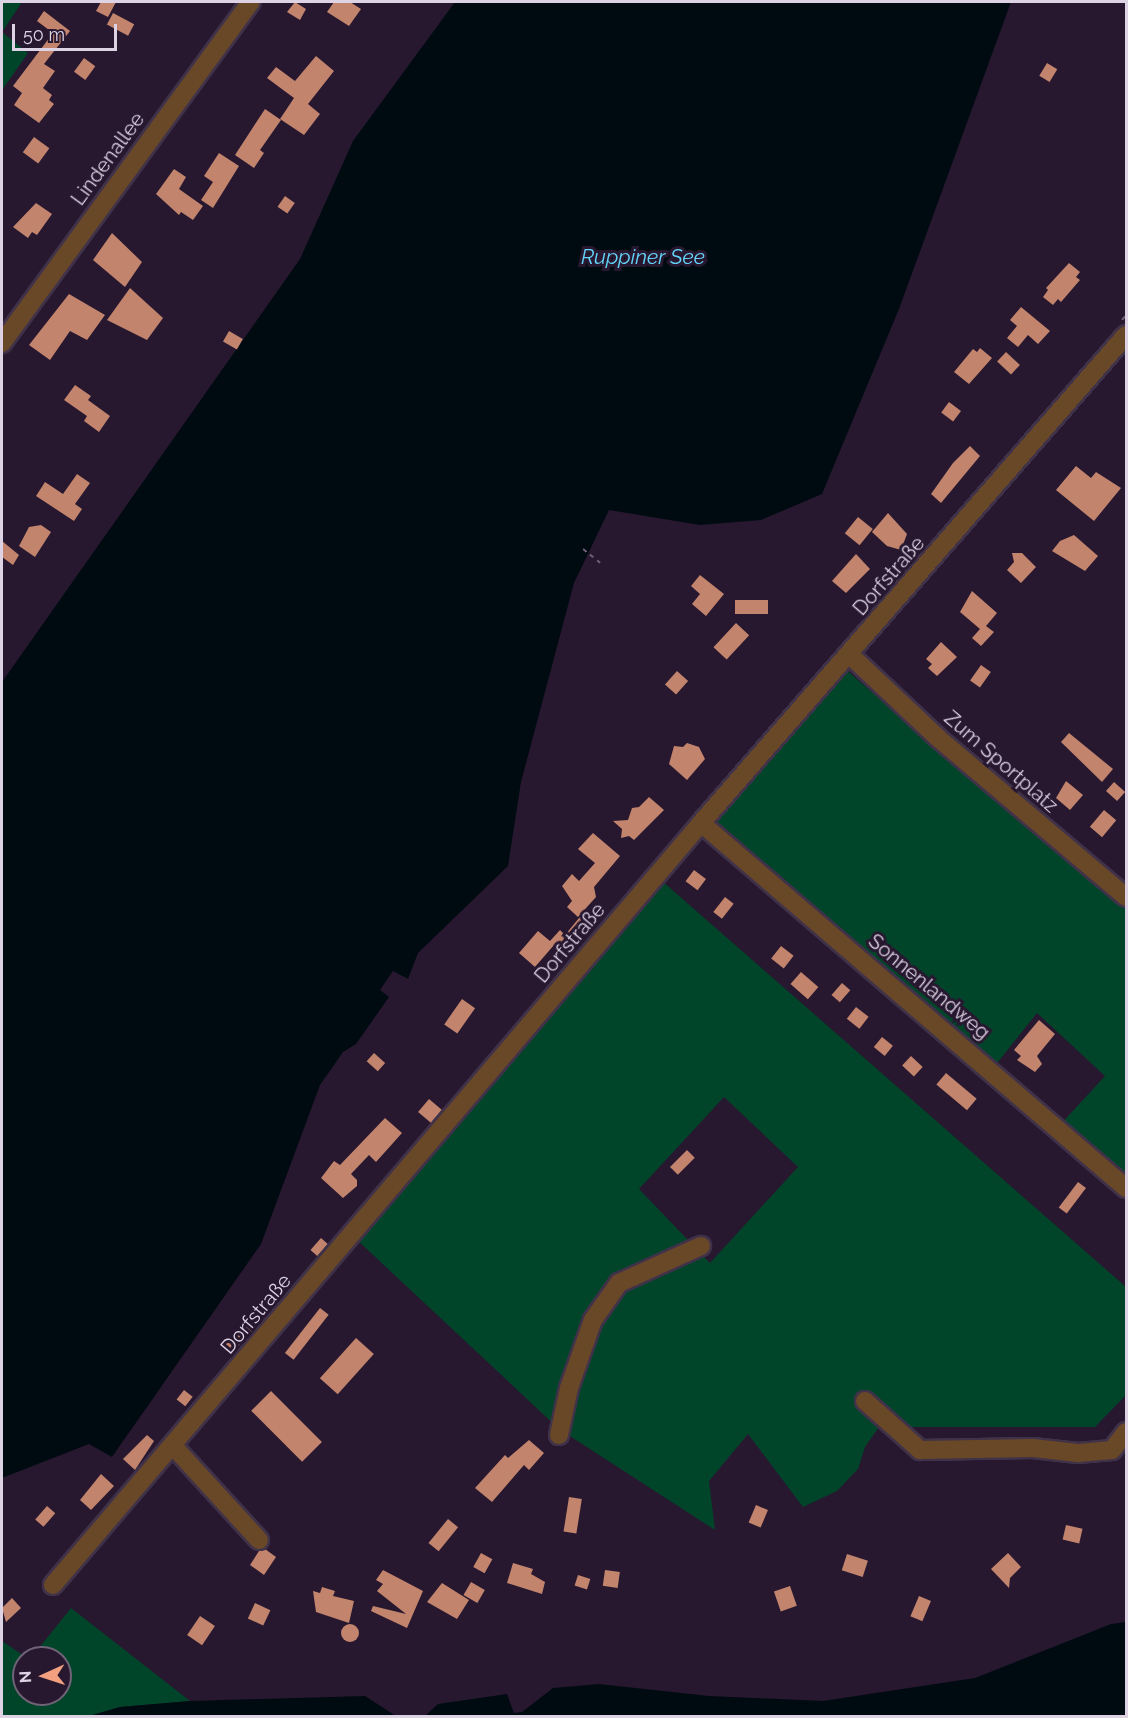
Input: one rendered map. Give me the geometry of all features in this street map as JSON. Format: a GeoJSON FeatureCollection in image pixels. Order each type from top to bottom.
{"type":"FeatureCollection","features":[{"type":"Feature","properties":{"kind":"street","name":"Lindenallee"},"geometry":{"type":"LineString","coordinates":[[2,343],[251,2]]}},
{"type":"Feature","properties":{"kind":"street","name":"Dorfstraße"},"geometry":{"type":"LineString","coordinates":[[53,1585],[174,1447],[701,823],[850,655],[1126,334]]}},
{"type":"Feature","properties":{"kind":"street","name":"Zum Sportplatz"},"geometry":{"type":"LineString","coordinates":[[850,655],[938,738],[1126,897]]}},
{"type":"Feature","properties":{"kind":"street","name":"Sonnenlandweg"},"geometry":{"type":"LineString","coordinates":[[701,823],[1126,1188]]}},
{"type":"Feature","properties":{"kind":"street"},"geometry":{"type":"LineString","coordinates":[[559,1435],[569,1388],[593,1320],[619,1283],[701,1246]]}},
{"type":"Feature","properties":{"kind":"street"},"geometry":{"type":"LineString","coordinates":[[865,1401],[920,1450],[1033,1448],[1078,1453],[1112,1450],[1126,1432]]}},
{"type":"Feature","properties":{"kind":"street"},"geometry":{"type":"LineString","coordinates":[[174,1447],[259,1540]]}},
{"type":"Feature","properties":{"kind":"path"},"geometry":{"type":"LineString","coordinates":[[583,549],[600,563]]}},
{"type":"Feature","properties":{"kind":"green space"},"geometry":{"type":"Polygon","coordinates":[[[2,2],[22,2],[2,32],[2,2]]]}},
{"type":"Feature","properties":{"kind":"green space"},"geometry":{"type":"Polygon","coordinates":[[[2,32],[28,53],[2,90],[2,32]]]}},
{"type":"Feature","properties":{"kind":"green space"},"geometry":{"type":"Polygon","coordinates":[[[843,667],[1043,841],[1126,905],[1126,1183],[1060,1125],[1105,1076],[1037,1013],[994,1067],[703,822],[843,667]]]}},
{"type":"Feature","properties":{"kind":"green space"},"geometry":{"type":"Polygon","coordinates":[[[662,881],[1126,1287],[1126,1395],[1095,1427],[879,1427],[865,1447],[858,1469],[837,1491],[803,1507],[748,1434],[709,1481],[715,1530],[559,1429],[355,1238],[662,881]],[[724,1097],[639,1189],[710,1263],[798,1167],[724,1097]]]}},
{"type":"Feature","properties":{"kind":"green space"},"geometry":{"type":"Polygon","coordinates":[[[71,1608],[190,1701],[120,1707],[89,1716],[2,1716],[2,1641],[12,1648],[12,1706],[72,1706],[72,1646],[41,1646],[71,1608]]]}},
{"type":"Feature","properties":{"kind":"water","name":"Ruppiner See"},"geometry":{"type":"Polygon","coordinates":[[[455,2],[1011,2],[899,309],[822,494],[761,520],[700,525],[609,510],[574,583],[521,782],[508,866],[418,953],[408,979],[393,971],[380,990],[389,997],[356,1044],[343,1052],[320,1085],[261,1244],[112,1457],[89,1444],[2,1478],[2,682],[300,259],[353,141],[455,2]]]}},
{"type":"Feature","properties":{"kind":"water"},"geometry":{"type":"Polygon","coordinates":[[[1126,1622],[1126,1716],[425,1716],[438,1704],[507,1694],[514,1713],[522,1712],[553,1688],[599,1684],[709,1696],[823,1701],[975,1678],[1111,1624],[1126,1622]]]}},
{"type":"Feature","properties":{"kind":"water"},"geometry":{"type":"Polygon","coordinates":[[[365,1696],[396,1716],[89,1716],[120,1707],[190,1701],[365,1696]]]}},
{"type":"Feature","properties":{"kind":"building"},"geometry":{"type":"Polygon","coordinates":[[[101,2],[116,2],[108,17],[96,11],[101,2]]]}},
{"type":"Feature","properties":{"kind":"building"},"geometry":{"type":"Polygon","coordinates":[[[295,2],[306,9],[300,20],[287,12],[295,2]]]}},
{"type":"Feature","properties":{"kind":"building"},"geometry":{"type":"Polygon","coordinates":[[[334,2],[350,2],[361,9],[349,26],[327,12],[334,2]]]}},
{"type":"Feature","properties":{"kind":"building"},"geometry":{"type":"Polygon","coordinates":[[[44,11],[70,31],[44,64],[55,71],[43,88],[52,95],[49,100],[54,104],[39,123],[14,105],[22,93],[13,86],[53,33],[37,21],[44,11]]]}},
{"type":"Feature","properties":{"kind":"building"},"geometry":{"type":"Polygon","coordinates":[[[113,13],[134,24],[128,36],[107,24],[113,13]]]}},
{"type":"Feature","properties":{"kind":"building"},"geometry":{"type":"Polygon","coordinates":[[[316,56],[334,71],[308,104],[320,114],[304,135],[280,119],[294,98],[267,78],[276,67],[295,81],[316,56]]]}},
{"type":"Feature","properties":{"kind":"building"},"geometry":{"type":"Polygon","coordinates":[[[84,58],[95,66],[85,80],[74,72],[84,58]]]}},
{"type":"Feature","properties":{"kind":"building"},"geometry":{"type":"Polygon","coordinates":[[[1047,63],[1057,69],[1050,82],[1039,76],[1047,63]]]}},
{"type":"Feature","properties":{"kind":"building"},"geometry":{"type":"Polygon","coordinates":[[[265,109],[281,120],[260,150],[264,153],[254,168],[235,155],[265,109]]]}},
{"type":"Feature","properties":{"kind":"building"},"geometry":{"type":"Polygon","coordinates":[[[34,137],[49,148],[38,164],[23,152],[34,137]]]}},
{"type":"Feature","properties":{"kind":"building"},"geometry":{"type":"Polygon","coordinates":[[[219,153],[239,166],[213,208],[201,200],[213,182],[204,176],[219,153]]]}},
{"type":"Feature","properties":{"kind":"building"},"geometry":{"type":"Polygon","coordinates":[[[174,169],[186,177],[179,189],[203,206],[193,220],[181,212],[179,215],[156,194],[174,169]]]}},
{"type":"Feature","properties":{"kind":"building"},"geometry":{"type":"Polygon","coordinates":[[[285,196],[295,203],[287,214],[278,207],[285,196]]]}},
{"type":"Feature","properties":{"kind":"building"},"geometry":{"type":"Polygon","coordinates":[[[36,203],[52,214],[37,235],[32,232],[28,238],[13,227],[36,203]]]}},
{"type":"Feature","properties":{"kind":"building"},"geometry":{"type":"Polygon","coordinates":[[[112,233],[142,262],[125,287],[93,260],[112,233]]]}},
{"type":"Feature","properties":{"kind":"building"},"geometry":{"type":"Polygon","coordinates":[[[1069,263],[1080,272],[1076,277],[1080,280],[1061,302],[1058,299],[1053,305],[1043,297],[1048,290],[1046,288],[1069,263]]]}},
{"type":"Feature","properties":{"kind":"building"},"geometry":{"type":"Polygon","coordinates":[[[130,288],[163,318],[147,340],[107,320],[130,288]]]}},
{"type":"Feature","properties":{"kind":"building"},"geometry":{"type":"Polygon","coordinates":[[[69,294],[105,315],[87,340],[70,331],[50,360],[29,345],[69,294]]]}},
{"type":"Feature","properties":{"kind":"building"},"geometry":{"type":"Polygon","coordinates":[[[1021,307],[1050,331],[1038,344],[1028,335],[1018,347],[1007,338],[1017,326],[1010,320],[1021,307]]]}},
{"type":"Feature","properties":{"kind":"building"},"geometry":{"type":"Polygon","coordinates":[[[229,331],[243,339],[237,349],[223,341],[229,331]]]}},
{"type":"Feature","properties":{"kind":"building"},"geometry":{"type":"Polygon","coordinates":[[[980,348],[992,358],[969,384],[954,372],[973,349],[977,352],[980,348]]]}},
{"type":"Feature","properties":{"kind":"building"},"geometry":{"type":"Polygon","coordinates":[[[1006,352],[1020,365],[1011,374],[997,362],[1006,352]]]}},
{"type":"Feature","properties":{"kind":"building"},"geometry":{"type":"Polygon","coordinates":[[[75,385],[91,396],[88,400],[110,416],[99,432],[84,421],[87,416],[64,400],[75,385]]]}},
{"type":"Feature","properties":{"kind":"building"},"geometry":{"type":"Polygon","coordinates":[[[949,402],[961,411],[953,421],[941,412],[949,402]]]}},
{"type":"Feature","properties":{"kind":"building"},"geometry":{"type":"Polygon","coordinates":[[[970,446],[980,456],[941,503],[931,494],[953,463],[970,446]]]}},
{"type":"Feature","properties":{"kind":"building"},"geometry":{"type":"Polygon","coordinates":[[[1076,466],[1091,478],[1096,472],[1121,488],[1094,521],[1056,490],[1076,466]]]}},
{"type":"Feature","properties":{"kind":"building"},"geometry":{"type":"Polygon","coordinates":[[[77,474],[90,483],[75,504],[82,509],[74,521],[36,496],[45,482],[63,494],[77,474]]]}},
{"type":"Feature","properties":{"kind":"building"},"geometry":{"type":"Polygon","coordinates":[[[888,513],[907,534],[901,550],[887,546],[872,532],[888,513]]]}},
{"type":"Feature","properties":{"kind":"building"},"geometry":{"type":"Polygon","coordinates":[[[858,517],[873,529],[860,545],[845,533],[858,517]]]}},
{"type":"Feature","properties":{"kind":"building"},"geometry":{"type":"Polygon","coordinates":[[[41,525],[51,532],[35,557],[19,546],[29,527],[41,525]]]}},
{"type":"Feature","properties":{"kind":"building"},"geometry":{"type":"Polygon","coordinates":[[[1074,535],[1098,556],[1085,571],[1052,551],[1060,541],[1074,535]]]}},
{"type":"Feature","properties":{"kind":"building"},"geometry":{"type":"Polygon","coordinates":[[[2,541],[19,555],[13,565],[2,557],[2,541]]]}},
{"type":"Feature","properties":{"kind":"building"},"geometry":{"type":"Polygon","coordinates":[[[1012,553],[1022,553],[1036,567],[1021,583],[1007,570],[1014,562],[1012,553]]]}},
{"type":"Feature","properties":{"kind":"building"},"geometry":{"type":"Polygon","coordinates":[[[856,554],[870,569],[846,593],[832,581],[856,554]]]}},
{"type":"Feature","properties":{"kind":"building"},"geometry":{"type":"Polygon","coordinates":[[[700,575],[724,594],[706,616],[692,604],[700,594],[691,586],[700,575]]]}},
{"type":"Feature","properties":{"kind":"building"},"geometry":{"type":"Polygon","coordinates":[[[972,591],[997,613],[986,626],[994,632],[981,646],[972,638],[980,629],[960,612],[972,591]]]}},
{"type":"Feature","properties":{"kind":"building"},"geometry":{"type":"Polygon","coordinates":[[[735,600],[768,600],[768,614],[735,614],[735,600]]]}},
{"type":"Feature","properties":{"kind":"building"},"geometry":{"type":"Polygon","coordinates":[[[736,623],[749,635],[727,659],[713,647],[736,623]]]}},
{"type":"Feature","properties":{"kind":"building"},"geometry":{"type":"Polygon","coordinates":[[[941,642],[957,657],[937,676],[928,668],[932,664],[926,659],[941,642]]]}},
{"type":"Feature","properties":{"kind":"building"},"geometry":{"type":"Polygon","coordinates":[[[981,665],[991,672],[980,687],[970,681],[981,665]]]}},
{"type":"Feature","properties":{"kind":"building"},"geometry":{"type":"Polygon","coordinates":[[[677,671],[688,681],[676,694],[665,684],[677,671]]]}},
{"type":"Feature","properties":{"kind":"building"},"geometry":{"type":"Polygon","coordinates":[[[1069,733],[1113,769],[1102,782],[1061,742],[1069,733]]]}},
{"type":"Feature","properties":{"kind":"building"},"geometry":{"type":"Polygon","coordinates":[[[687,743],[699,747],[705,759],[687,780],[669,764],[674,746],[683,747],[687,743]]]}},
{"type":"Feature","properties":{"kind":"building"},"geometry":{"type":"Polygon","coordinates":[[[1066,781],[1083,795],[1070,810],[1056,798],[1066,781]]]}},
{"type":"Feature","properties":{"kind":"building"},"geometry":{"type":"Polygon","coordinates":[[[1114,782],[1125,792],[1117,801],[1106,791],[1114,782]]]}},
{"type":"Feature","properties":{"kind":"building"},"geometry":{"type":"Polygon","coordinates":[[[649,797],[664,810],[634,840],[629,836],[621,838],[622,829],[613,821],[628,820],[632,808],[639,807],[649,797]]]}},
{"type":"Feature","properties":{"kind":"building"},"geometry":{"type":"Polygon","coordinates":[[[1104,810],[1116,820],[1102,837],[1090,827],[1104,810]]]}},
{"type":"Feature","properties":{"kind":"building"},"geometry":{"type":"Polygon","coordinates":[[[593,833],[620,856],[594,887],[596,897],[578,917],[567,907],[572,901],[562,886],[572,874],[579,881],[595,863],[578,849],[593,833]]]}},
{"type":"Feature","properties":{"kind":"building"},"geometry":{"type":"Polygon","coordinates":[[[694,870],[706,879],[698,890],[686,881],[694,870]]]}},
{"type":"Feature","properties":{"kind":"building"},"geometry":{"type":"Polygon","coordinates":[[[725,897],[734,904],[722,919],[713,912],[725,897]]]}},
{"type":"Feature","properties":{"kind":"building"},"geometry":{"type":"Polygon","coordinates":[[[584,912],[595,922],[566,955],[554,945],[535,967],[519,953],[538,931],[550,941],[560,930],[565,935],[584,912]]]}},
{"type":"Feature","properties":{"kind":"building"},"geometry":{"type":"Polygon","coordinates":[[[781,946],[794,956],[784,968],[771,959],[781,946]]]}},
{"type":"Feature","properties":{"kind":"building"},"geometry":{"type":"Polygon","coordinates":[[[801,972],[818,987],[808,999],[791,984],[801,972]]]}},
{"type":"Feature","properties":{"kind":"building"},"geometry":{"type":"Polygon","coordinates":[[[842,983],[850,990],[840,1002],[832,995],[842,983]]]}},
{"type":"Feature","properties":{"kind":"building"},"geometry":{"type":"Polygon","coordinates":[[[462,999],[475,1008],[457,1034],[444,1024],[462,999]]]}},
{"type":"Feature","properties":{"kind":"building"},"geometry":{"type":"Polygon","coordinates":[[[856,1007],[869,1017],[859,1029],[847,1019],[856,1007]]]}},
{"type":"Feature","properties":{"kind":"building"},"geometry":{"type":"Polygon","coordinates":[[[1039,1020],[1055,1034],[1037,1056],[1042,1064],[1035,1072],[1017,1060],[1021,1056],[1014,1050],[1039,1020]]]}},
{"type":"Feature","properties":{"kind":"building"},"geometry":{"type":"Polygon","coordinates":[[[882,1037],[893,1046],[885,1056],[874,1047],[882,1037]]]}},
{"type":"Feature","properties":{"kind":"building"},"geometry":{"type":"Polygon","coordinates":[[[374,1053],[385,1063],[378,1071],[367,1061],[374,1053]]]}},
{"type":"Feature","properties":{"kind":"building"},"geometry":{"type":"Polygon","coordinates":[[[911,1056],[923,1067],[914,1076],[902,1066],[911,1056]]]}},
{"type":"Feature","properties":{"kind":"building"},"geometry":{"type":"Polygon","coordinates":[[[946,1073],[977,1099],[967,1110],[936,1084],[946,1073]]]}},
{"type":"Feature","properties":{"kind":"building"},"geometry":{"type":"Polygon","coordinates":[[[429,1099],[442,1110],[431,1123],[418,1112],[429,1099]]]}},
{"type":"Feature","properties":{"kind":"building"},"geometry":{"type":"Polygon","coordinates":[[[385,1118],[402,1133],[376,1162],[369,1155],[351,1174],[357,1180],[357,1186],[343,1198],[321,1178],[334,1161],[340,1165],[385,1118]]]}},
{"type":"Feature","properties":{"kind":"building"},"geometry":{"type":"Polygon","coordinates":[[[687,1150],[695,1158],[678,1175],[670,1167],[687,1150]]]}},
{"type":"Feature","properties":{"kind":"building"},"geometry":{"type":"Polygon","coordinates":[[[1078,1182],[1086,1188],[1067,1214],[1059,1208],[1078,1182]]]}},
{"type":"Feature","properties":{"kind":"building"},"geometry":{"type":"Polygon","coordinates":[[[321,1238],[328,1244],[317,1256],[311,1250],[321,1238]]]}},
{"type":"Feature","properties":{"kind":"building"},"geometry":{"type":"Polygon","coordinates":[[[320,1308],[329,1315],[294,1360],[285,1353],[320,1308]]]}},
{"type":"Feature","properties":{"kind":"building"},"geometry":{"type":"Polygon","coordinates":[[[248,1320],[256,1327],[231,1354],[224,1343],[248,1320]]]}},
{"type":"Feature","properties":{"kind":"building"},"geometry":{"type":"Polygon","coordinates":[[[356,1338],[374,1354],[338,1394],[320,1378],[356,1338]]]}},
{"type":"Feature","properties":{"kind":"building"},"geometry":{"type":"Polygon","coordinates":[[[184,1390],[193,1397],[185,1406],[177,1399],[184,1390]]]}},
{"type":"Feature","properties":{"kind":"building"},"geometry":{"type":"Polygon","coordinates":[[[271,1391],[322,1442],[302,1462],[251,1411],[271,1391]]]}},
{"type":"Feature","properties":{"kind":"building"},"geometry":{"type":"Polygon","coordinates":[[[147,1435],[154,1441],[135,1470],[123,1459],[147,1435]]]}},
{"type":"Feature","properties":{"kind":"building"},"geometry":{"type":"Polygon","coordinates":[[[529,1440],[544,1453],[529,1470],[524,1465],[492,1502],[475,1488],[505,1455],[508,1458],[529,1440]]]}},
{"type":"Feature","properties":{"kind":"building"},"geometry":{"type":"Polygon","coordinates":[[[101,1474],[114,1486],[91,1510],[80,1500],[101,1474]]]}},
{"type":"Feature","properties":{"kind":"building"},"geometry":{"type":"Polygon","coordinates":[[[569,1497],[582,1499],[576,1534],[564,1532],[569,1497]]]}},
{"type":"Feature","properties":{"kind":"building"},"geometry":{"type":"Polygon","coordinates":[[[756,1505],[768,1510],[761,1528],[749,1522],[756,1505]]]}},
{"type":"Feature","properties":{"kind":"building"},"geometry":{"type":"Polygon","coordinates":[[[47,1506],[55,1513],[43,1527],[35,1520],[47,1506]]]}},
{"type":"Feature","properties":{"kind":"building"},"geometry":{"type":"Polygon","coordinates":[[[448,1519],[458,1527],[439,1551],[428,1543],[448,1519]]]}},
{"type":"Feature","properties":{"kind":"building"},"geometry":{"type":"Polygon","coordinates":[[[1066,1525],[1083,1529],[1079,1543],[1063,1540],[1066,1525]]]}},
{"type":"Feature","properties":{"kind":"building"},"geometry":{"type":"Polygon","coordinates":[[[265,1549],[276,1557],[264,1575],[250,1565],[259,1551],[265,1549]]]}},
{"type":"Feature","properties":{"kind":"building"},"geometry":{"type":"Polygon","coordinates":[[[481,1553],[492,1559],[485,1573],[473,1567],[481,1553]]]}},
{"type":"Feature","properties":{"kind":"building"},"geometry":{"type":"Polygon","coordinates":[[[1008,1553],[1021,1567],[1010,1578],[1009,1588],[991,1569],[1008,1553]]]}},
{"type":"Feature","properties":{"kind":"building"},"geometry":{"type":"Polygon","coordinates":[[[847,1554],[868,1561],[863,1577],[842,1570],[847,1554]]]}},
{"type":"Feature","properties":{"kind":"building"},"geometry":{"type":"Polygon","coordinates":[[[513,1563],[533,1569],[531,1574],[545,1582],[542,1594],[507,1583],[513,1563]]]}},
{"type":"Feature","properties":{"kind":"building"},"geometry":{"type":"Polygon","coordinates":[[[383,1570],[423,1591],[407,1628],[371,1611],[373,1606],[406,1614],[377,1591],[383,1584],[376,1580],[383,1570]]]}},
{"type":"Feature","properties":{"kind":"building"},"geometry":{"type":"Polygon","coordinates":[[[605,1570],[620,1572],[618,1588],[603,1586],[605,1570]]]}},
{"type":"Feature","properties":{"kind":"building"},"geometry":{"type":"Polygon","coordinates":[[[578,1575],[590,1579],[587,1589],[575,1585],[578,1575]]]}},
{"type":"Feature","properties":{"kind":"building"},"geometry":{"type":"Polygon","coordinates":[[[471,1582],[485,1590],[477,1603],[464,1595],[471,1582]]]}},
{"type":"Feature","properties":{"kind":"building"},"geometry":{"type":"Polygon","coordinates":[[[442,1583],[469,1600],[457,1619],[427,1602],[442,1583]]]}},
{"type":"Feature","properties":{"kind":"building"},"geometry":{"type":"Polygon","coordinates":[[[790,1586],[797,1606],[781,1611],[774,1592],[790,1586]]]}},
{"type":"Feature","properties":{"kind":"building"},"geometry":{"type":"Polygon","coordinates":[[[322,1587],[335,1591],[333,1596],[354,1601],[349,1623],[316,1612],[313,1591],[320,1593],[322,1587]]]}},
{"type":"Feature","properties":{"kind":"building"},"geometry":{"type":"Polygon","coordinates":[[[919,1596],[931,1601],[922,1621],[910,1616],[919,1596]]]}},
{"type":"Feature","properties":{"kind":"building"},"geometry":{"type":"Polygon","coordinates":[[[12,1598],[21,1608],[6,1622],[2,1608],[12,1598]]]}},
{"type":"Feature","properties":{"kind":"building"},"geometry":{"type":"Polygon","coordinates":[[[255,1603],[270,1610],[263,1626],[248,1618],[255,1603]]]}},
{"type":"Feature","properties":{"kind":"building"},"geometry":{"type":"Polygon","coordinates":[[[200,1616],[215,1626],[202,1645],[187,1635],[200,1616]]]}},
{"type":"Feature","properties":{"kind":"building"},"geometry":{"type":"Polygon","coordinates":[[[346,1624],[354,1624],[359,1629],[357,1640],[346,1642],[341,1637],[341,1629],[346,1624]]]}}]}
